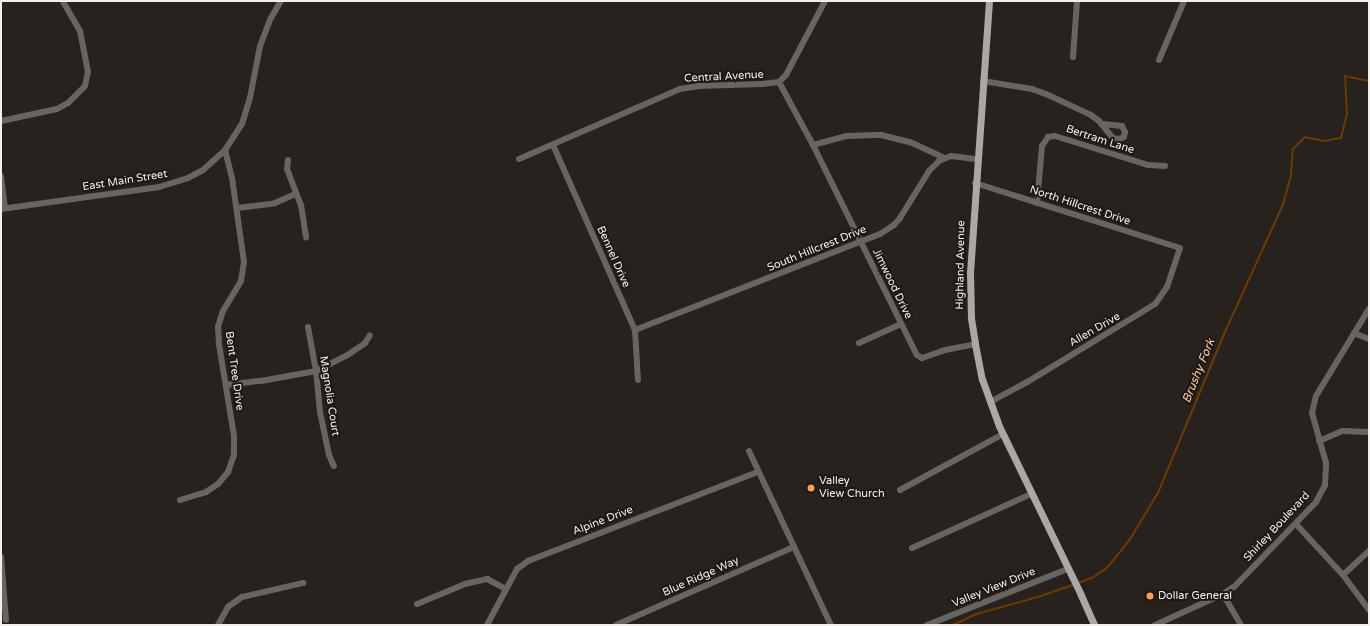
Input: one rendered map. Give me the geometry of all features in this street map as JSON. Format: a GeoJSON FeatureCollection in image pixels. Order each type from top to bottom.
{"type":"FeatureCollection","features":[{"type":"Feature","properties":{"kind":"main road","name":"Highland Avenue"},"geometry":{"type":"LineString","coordinates":[[990,1],[975,183],[970,273],[970,303],[975,344],[990,402],[1003,434],[1072,576],[1094,625]]}},
{"type":"Feature","properties":{"kind":"street"},"geometry":{"type":"LineString","coordinates":[[1,121],[57,109],[68,103],[85,86],[88,72],[82,38],[77,23],[63,1]]}},
{"type":"Feature","properties":{"kind":"street","name":"East Main Street"},"geometry":{"type":"LineString","coordinates":[[3,208],[140,190],[174,184],[203,170],[225,150],[242,124],[250,98],[260,46],[271,18],[281,1]]}},
{"type":"Feature","properties":{"kind":"street","name":"Central Avenue"},"geometry":{"type":"LineString","coordinates":[[519,158],[553,145],[680,89],[698,86],[779,82],[786,75],[824,1]]}},
{"type":"Feature","properties":{"kind":"street"},"geometry":{"type":"LineString","coordinates":[[1073,57],[1077,1]]}},
{"type":"Feature","properties":{"kind":"street"},"geometry":{"type":"LineString","coordinates":[[1159,60],[1184,1]]}},
{"type":"Feature","properties":{"kind":"street"},"geometry":{"type":"LineString","coordinates":[[983,81],[1037,90],[1091,115],[1102,124]]}},
{"type":"Feature","properties":{"kind":"street","name":"Jimwood Drive"},"geometry":{"type":"LineString","coordinates":[[779,82],[813,145],[917,355],[922,358],[945,350],[975,344]]}},
{"type":"Feature","properties":{"kind":"street"},"geometry":{"type":"LineString","coordinates":[[813,145],[846,136],[880,134],[910,142],[944,158],[957,156],[977,159]]}},
{"type":"Feature","properties":{"kind":"street","name":"Bertram Lane"},"geometry":{"type":"LineString","coordinates":[[1037,203],[1041,152],[1044,142],[1048,137],[1055,136],[1148,165],[1165,166]]}},
{"type":"Feature","properties":{"kind":"street","name":"Bennel Drive"},"geometry":{"type":"LineString","coordinates":[[553,145],[635,330],[638,380]]}},
{"type":"Feature","properties":{"kind":"street","name":"Bent Tree Drive"},"geometry":{"type":"LineString","coordinates":[[180,500],[210,490],[222,481],[231,467],[234,456],[234,436],[219,344],[218,327],[223,311],[237,289],[243,271],[243,251],[237,208],[225,150]]}},
{"type":"Feature","properties":{"kind":"street","name":"South Hillcrest Drive"},"geometry":{"type":"LineString","coordinates":[[635,330],[861,243],[880,234],[894,225],[906,210],[929,171],[939,160],[944,158]]}},
{"type":"Feature","properties":{"kind":"street"},"geometry":{"type":"LineString","coordinates":[[288,160],[287,169],[295,194],[301,205],[306,238]]}},
{"type":"Feature","properties":{"kind":"street"},"geometry":{"type":"LineString","coordinates":[[1,176],[3,208]]}},
{"type":"Feature","properties":{"kind":"street","name":"North Hillcrest Drive"},"geometry":{"type":"LineString","coordinates":[[975,183],[1180,248]]}},
{"type":"Feature","properties":{"kind":"street"},"geometry":{"type":"LineString","coordinates":[[237,208],[275,203],[295,194]]}},
{"type":"Feature","properties":{"kind":"street","name":"Allen Drive"},"geometry":{"type":"LineString","coordinates":[[990,402],[1029,381],[1155,304],[1160,299],[1167,287],[1180,248]]}},
{"type":"Feature","properties":{"kind":"street","name":"Shirley Boulevard"},"geometry":{"type":"LineString","coordinates":[[1155,625],[1224,594],[1245,576],[1316,502],[1325,485],[1326,463],[1312,413],[1316,396],[1369,309]]}},
{"type":"Feature","properties":{"kind":"street"},"geometry":{"type":"LineString","coordinates":[[859,343],[901,324]]}},
{"type":"Feature","properties":{"kind":"street","name":"Magnolia Court"},"geometry":{"type":"LineString","coordinates":[[308,327],[316,372],[320,412],[329,455],[334,466]]}},
{"type":"Feature","properties":{"kind":"street"},"geometry":{"type":"LineString","coordinates":[[1354,333],[1369,339]]}},
{"type":"Feature","properties":{"kind":"street"},"geometry":{"type":"LineString","coordinates":[[226,385],[316,372],[365,343],[370,335]]}},
{"type":"Feature","properties":{"kind":"street"},"geometry":{"type":"LineString","coordinates":[[1319,441],[1343,431],[1369,432]]}},
{"type":"Feature","properties":{"kind":"street"},"geometry":{"type":"LineString","coordinates":[[900,490],[1003,434]]}},
{"type":"Feature","properties":{"kind":"street"},"geometry":{"type":"LineString","coordinates":[[749,451],[831,625]]}},
{"type":"Feature","properties":{"kind":"street","name":"Alpine Drive"},"geometry":{"type":"LineString","coordinates":[[487,625],[517,569],[528,561],[758,472]]}},
{"type":"Feature","properties":{"kind":"street"},"geometry":{"type":"LineString","coordinates":[[912,548],[1031,494]]}},
{"type":"Feature","properties":{"kind":"street"},"geometry":{"type":"LineString","coordinates":[[1296,524],[1343,575],[1369,610]]}},
{"type":"Feature","properties":{"kind":"street","name":"Blue Ridge Way"},"geometry":{"type":"LineString","coordinates":[[616,625],[794,547]]}},
{"type":"Feature","properties":{"kind":"street"},"geometry":{"type":"LineString","coordinates":[[1343,575],[1369,551]]}},
{"type":"Feature","properties":{"kind":"street"},"geometry":{"type":"LineString","coordinates":[[1,557],[6,620]]}},
{"type":"Feature","properties":{"kind":"street","name":"Valley View Drive"},"geometry":{"type":"LineString","coordinates":[[927,625],[1068,569]]}},
{"type":"Feature","properties":{"kind":"street"},"geometry":{"type":"LineString","coordinates":[[417,604],[465,584],[487,579],[506,589]]}},
{"type":"Feature","properties":{"kind":"street"},"geometry":{"type":"LineString","coordinates":[[218,625],[228,607],[242,597],[303,583]]}},
{"type":"Feature","properties":{"kind":"street"},"geometry":{"type":"LineString","coordinates":[[1224,594],[1241,625]]}},
{"type":"Feature","properties":{"kind":"waterway","name":"Brushy Fork"},"geometry":{"type":"LineString","coordinates":[[1078,583],[1092,578],[1107,568],[1129,541],[1158,493],[1225,332],[1283,205],[1291,175],[1293,149],[1305,137],[1325,141],[1341,138],[1347,114],[1345,76],[1369,81]]}},
{"type":"Feature","properties":{"kind":"waterway","name":"Brushy Fork"},"geometry":{"type":"LineString","coordinates":[[953,625],[977,614],[1041,596],[1073,585]]}},
{"type":"Feature","properties":{"kind":"place","name":"Valley View Church"},"geometry":{"type":"Point","coordinates":[811,488]}},
{"type":"Feature","properties":{"kind":"place","name":"Dollar General"},"geometry":{"type":"Point","coordinates":[1150,596]}}]}
